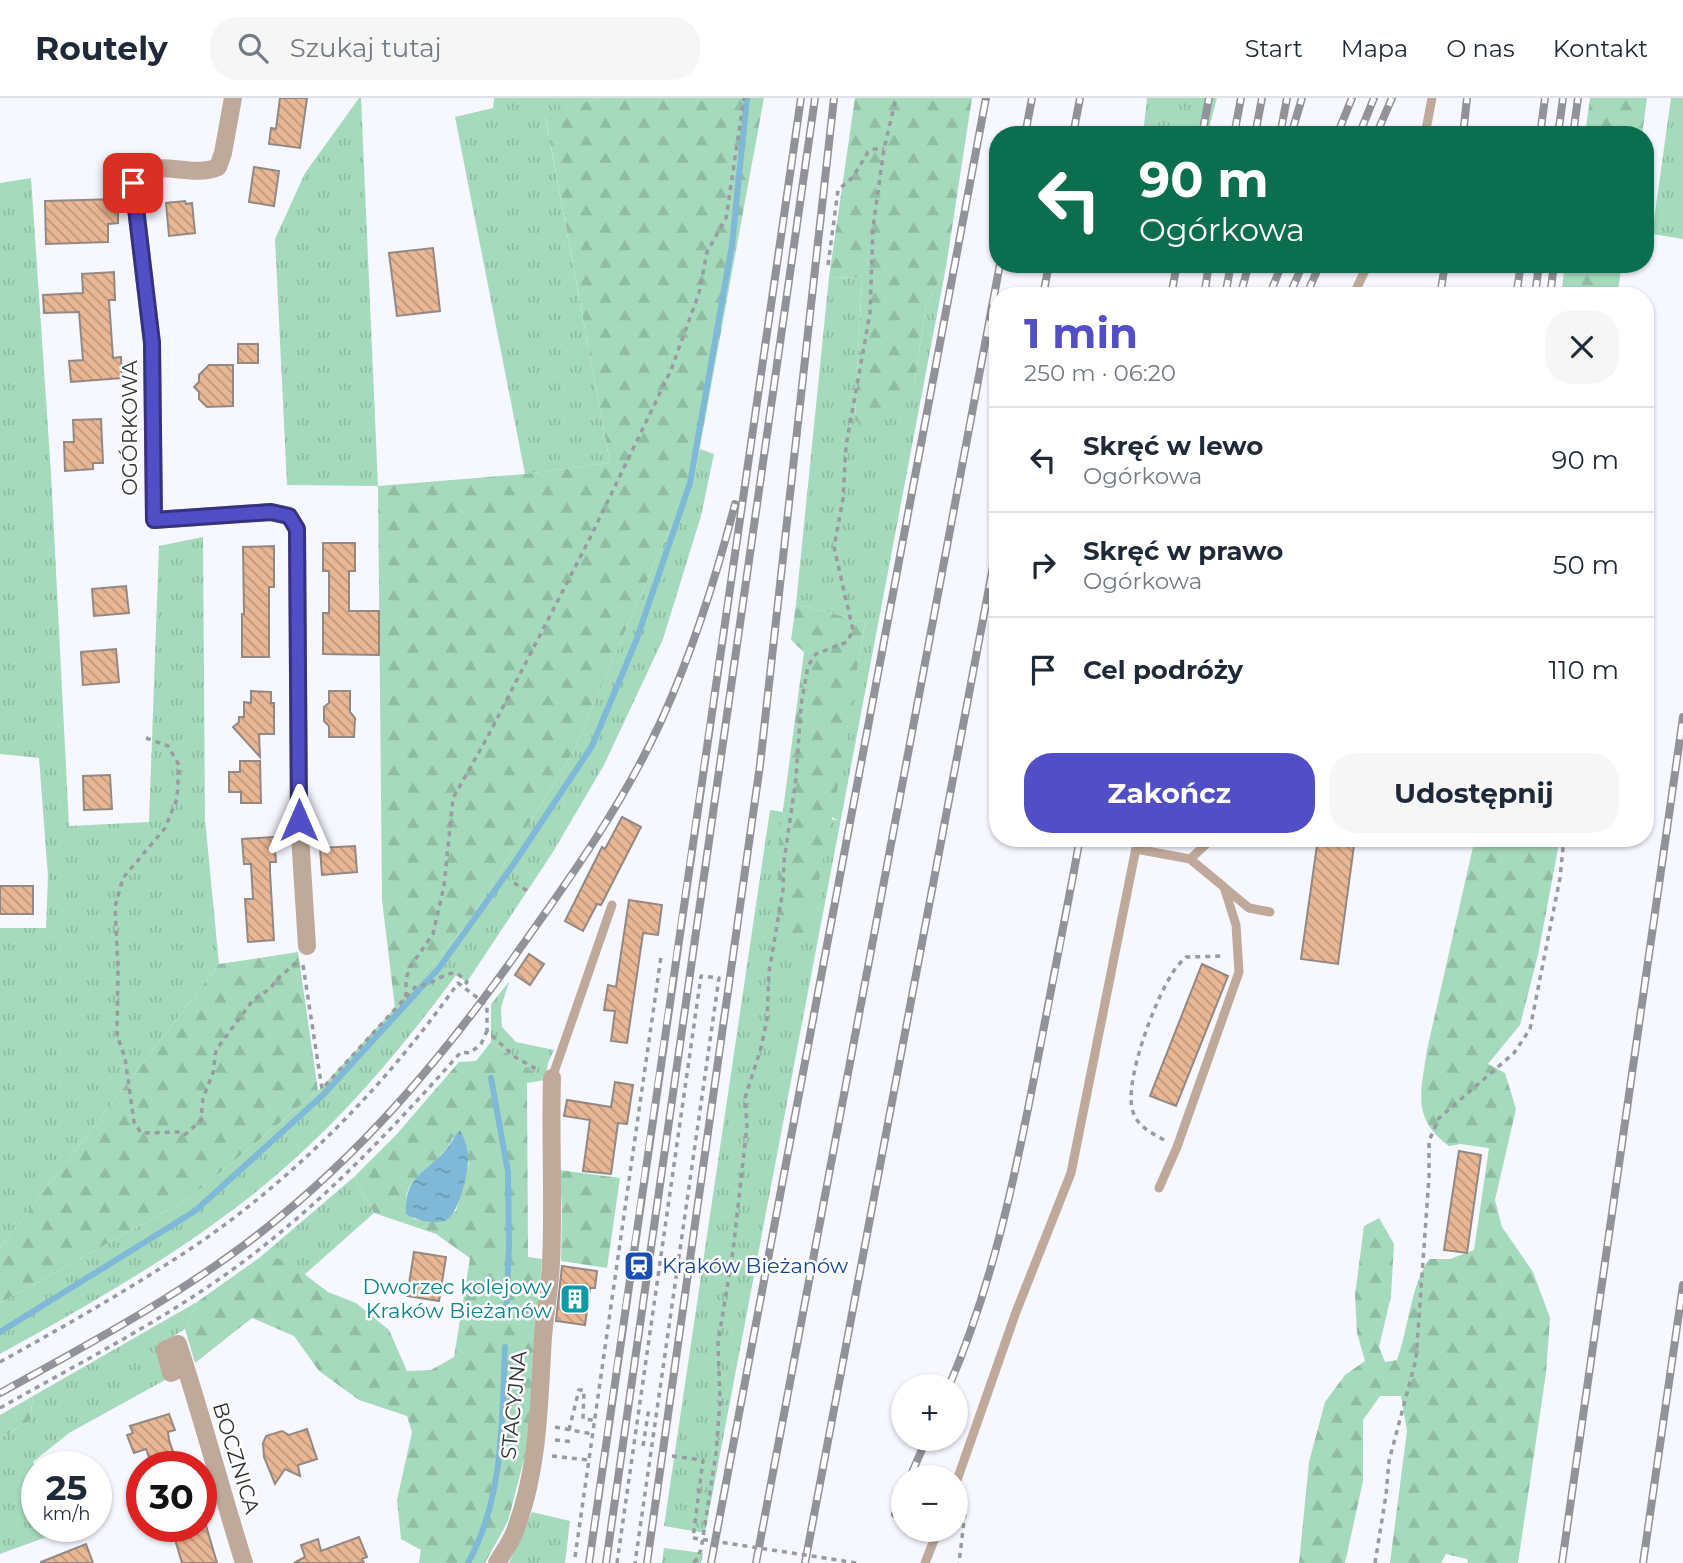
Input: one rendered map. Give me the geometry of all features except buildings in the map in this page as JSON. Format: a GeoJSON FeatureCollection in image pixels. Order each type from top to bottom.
{"type":"FeatureCollection","features":[{"type":"Feature","properties":{"kind":"street","name":"OGÓRKOWA"},"geometry":{"type":"LineString","coordinates":[[233,98],[218,167],[206,172],[151,167],[139,174],[133,183],[152,343],[154,520],[271,512],[289,516],[297,529],[299,820],[307,946]]}},
{"type":"Feature","properties":{"kind":"street","name":"STACYJNA"},"geometry":{"type":"LineString","coordinates":[[497,1563],[515,1532],[537,1436],[543,1336],[551,1267],[552,1078]]}},
{"type":"Feature","properties":{"kind":"street","name":"BOCZNICA"},"geometry":{"type":"LineString","coordinates":[[185,1366],[244,1563]]}},
{"type":"Feature","properties":{"kind":"lane"},"geometry":{"type":"LineString","coordinates":[[1427,126],[1432,98]]}},
{"type":"Feature","properties":{"kind":"lane"},"geometry":{"type":"LineString","coordinates":[[1190,859],[1203,847]]}},
{"type":"Feature","properties":{"kind":"lane"},"geometry":{"type":"LineString","coordinates":[[962,1465],[1016,1312],[1071,1173],[1136,849],[1190,859],[1249,908],[1270,912]]}},
{"type":"Feature","properties":{"kind":"lane"},"geometry":{"type":"LineString","coordinates":[[1159,1188],[1177,1147],[1239,972],[1236,925],[1224,887]]}},
{"type":"Feature","properties":{"kind":"lane"},"geometry":{"type":"LineString","coordinates":[[552,1078],[612,905]]}},
{"type":"Feature","properties":{"kind":"lane"},"geometry":{"type":"LineString","coordinates":[[925,1563],[933,1542]]}},
{"type":"Feature","properties":{"kind":"path"},"geometry":{"type":"LineString","coordinates":[[406,997],[406,979],[410,967],[433,933],[444,886],[453,798],[487,738],[584,549],[671,370],[699,293],[706,252],[726,218],[744,98]]}},
{"type":"Feature","properties":{"kind":"path"},"geometry":{"type":"LineString","coordinates":[[694,1563],[701,1550],[716,1453],[720,1402],[718,1343],[739,1201],[747,1126],[745,1098],[767,1019],[769,972],[783,890],[784,861],[796,779],[801,705],[808,666],[816,654],[847,642],[853,630],[834,547],[843,499],[846,446],[870,313],[873,227],[884,149],[896,98]]}},
{"type":"Feature","properties":{"kind":"path"},"geometry":{"type":"LineString","coordinates":[[828,265],[838,190],[853,177],[868,152],[884,149]]}},
{"type":"Feature","properties":{"kind":"path"},"geometry":{"type":"LineString","coordinates":[[146,738],[168,746],[179,765],[177,799],[165,828],[123,878],[115,907],[117,1035],[125,1058],[134,1122],[141,1133],[178,1132],[186,1135],[201,1120],[203,1098],[213,1073],[216,1051],[253,1000],[271,988],[289,966],[302,958],[322,1089],[416,985],[423,986],[450,972],[457,973],[467,982],[463,987]]}},
{"type":"Feature","properties":{"kind":"path"},"geometry":{"type":"LineString","coordinates":[[1376,1563],[1387,1495],[1389,1461],[1416,1359],[1429,1177],[1429,1141],[1439,1118],[1514,1054],[1530,1029],[1560,878],[1563,847]]}},
{"type":"Feature","properties":{"kind":"path"},"geometry":{"type":"LineString","coordinates":[[514,883],[528,891]]}},
{"type":"Feature","properties":{"kind":"path"},"geometry":{"type":"LineString","coordinates":[[575,1557],[661,957]]}},
{"type":"Feature","properties":{"kind":"path"},"geometry":{"type":"LineString","coordinates":[[1177,1147],[1145,1129],[1133,1114],[1130,1095],[1137,1061],[1154,1012],[1172,973],[1186,957],[1238,957]]}},
{"type":"Feature","properties":{"kind":"path"},"geometry":{"type":"LineString","coordinates":[[617,1563],[701,976],[719,978],[635,1563]]}},
{"type":"Feature","properties":{"kind":"path"},"geometry":{"type":"LineString","coordinates":[[0,1362],[165,1266],[251,1203],[330,1134],[401,1058],[458,984],[487,1005],[487,1031],[481,1044],[470,1053],[461,1052],[392,1130],[350,1172],[268,1242],[224,1276],[176,1307],[0,1408]]}},
{"type":"Feature","properties":{"kind":"path"},"geometry":{"type":"LineString","coordinates":[[487,1031],[515,1057],[552,1078]]}},
{"type":"Feature","properties":{"kind":"path"},"geometry":{"type":"LineString","coordinates":[[569,1431],[579,1390],[584,1390],[583,1419],[594,1420]]}},
{"type":"Feature","properties":{"kind":"path"},"geometry":{"type":"LineString","coordinates":[[639,1407],[657,1409]]}},
{"type":"Feature","properties":{"kind":"path"},"geometry":{"type":"LineString","coordinates":[[643,1446],[649,1408]]}},
{"type":"Feature","properties":{"kind":"path"},"geometry":{"type":"LineString","coordinates":[[549,1426],[592,1434]]}},
{"type":"Feature","properties":{"kind":"path"},"geometry":{"type":"LineString","coordinates":[[555,1440],[573,1442]]}},
{"type":"Feature","properties":{"kind":"path"},"geometry":{"type":"LineString","coordinates":[[545,1455],[588,1460]]}},
{"type":"Feature","properties":{"kind":"path"},"geometry":{"type":"LineString","coordinates":[[673,1456],[703,1460],[692,1538],[857,1563]]}},
{"type":"Feature","properties":{"kind":"path"},"geometry":{"type":"LineString","coordinates":[[959,1563],[961,1542]]}},
{"type":"Feature","properties":{"kind":"green space"},"geometry":{"type":"Polygon","coordinates":[[[359,98],[378,486],[287,485],[275,239],[305,173],[359,98]]]}},
{"type":"Feature","properties":{"kind":"green space"},"geometry":{"type":"Polygon","coordinates":[[[494,98],[598,98],[545,115],[610,463],[525,474],[455,117],[493,108],[494,98]]]}},
{"type":"Feature","properties":{"kind":"green space"},"geometry":{"type":"Polygon","coordinates":[[[598,98],[764,98],[696,468],[572,754],[468,923],[395,1008],[382,900],[378,486],[525,474],[610,463],[545,114],[598,98]]]}},
{"type":"Feature","properties":{"kind":"green space"},"geometry":{"type":"Polygon","coordinates":[[[855,98],[972,98],[946,267],[926,306],[914,385],[866,430],[855,420],[862,278],[829,277],[855,98]]]}},
{"type":"Feature","properties":{"kind":"green space"},"geometry":{"type":"Polygon","coordinates":[[[1147,98],[1217,98],[1209,126],[1144,126],[1147,98]]]}},
{"type":"Feature","properties":{"kind":"green space"},"geometry":{"type":"Polygon","coordinates":[[[1590,98],[1647,98],[1643,126],[1586,126],[1590,98]]]}},
{"type":"Feature","properties":{"kind":"green space"},"geometry":{"type":"Polygon","coordinates":[[[1671,98],[1683,98],[1683,239],[1654,234],[1671,98]]]}},
{"type":"Feature","properties":{"kind":"green space"},"geometry":{"type":"Polygon","coordinates":[[[31,178],[51,473],[69,826],[149,822],[159,546],[203,537],[205,819],[219,964],[0,1248],[0,928],[46,928],[48,877],[39,758],[0,754],[0,183],[31,178]]]}},
{"type":"Feature","properties":{"kind":"green space"},"geometry":{"type":"Polygon","coordinates":[[[946,267],[705,1533],[664,1526],[770,810],[837,820],[832,817],[865,622],[796,604],[829,277],[862,278],[855,420],[914,385],[926,306],[946,267]]]}},
{"type":"Feature","properties":{"kind":"green space"},"geometry":{"type":"Polygon","coordinates":[[[1564,273],[1621,273],[1618,287],[1562,287],[1564,273]]]}},
{"type":"Feature","properties":{"kind":"green space"},"geometry":{"type":"Polygon","coordinates":[[[700,449],[714,454],[701,516],[663,639],[604,765],[553,852],[467,982],[456,975],[384,1066],[333,1122],[277,1175],[247,1199],[157,1262],[0,1354],[0,1303],[188,1199],[318,1091],[395,1008],[468,923],[572,754],[696,468],[700,449]]]}},
{"type":"Feature","properties":{"kind":"green space"},"geometry":{"type":"Polygon","coordinates":[[[796,604],[865,622],[834,809],[806,942],[777,934],[778,848],[804,652],[791,640],[796,604]]]}},
{"type":"Feature","properties":{"kind":"green space"},"geometry":{"type":"Polygon","coordinates":[[[1473,847],[1558,847],[1538,955],[1520,1025],[1488,1064],[1505,1073],[1516,1109],[1495,1200],[1502,1227],[1533,1272],[1550,1318],[1546,1373],[1518,1563],[1468,1563],[1467,1559],[1446,1554],[1441,1563],[1390,1563],[1407,1431],[1401,1396],[1380,1396],[1363,1420],[1363,1481],[1345,1563],[1299,1563],[1309,1462],[1325,1402],[1345,1375],[1365,1361],[1357,1333],[1355,1295],[1364,1226],[1379,1218],[1394,1244],[1391,1296],[1379,1347],[1385,1362],[1397,1360],[1418,1282],[1429,1259],[1450,1259],[1474,1250],[1489,1148],[1460,1144],[1449,1146],[1429,1125],[1424,1114],[1421,1091],[1427,1050],[1473,847]]]}},
{"type":"Feature","properties":{"kind":"green space"},"geometry":{"type":"Polygon","coordinates":[[[298,952],[318,1091],[188,1199],[0,1303],[0,1248],[219,964],[298,952]]]}},
{"type":"Feature","properties":{"kind":"green space"},"geometry":{"type":"Polygon","coordinates":[[[509,982],[501,1008],[502,1027],[516,1042],[554,1050],[545,1080],[491,1042],[491,1004],[509,982]]]}},
{"type":"Feature","properties":{"kind":"green space"},"geometry":{"type":"Polygon","coordinates":[[[491,1042],[545,1080],[527,1083],[528,1257],[542,1259],[528,1444],[508,1521],[485,1563],[419,1563],[421,1550],[401,1539],[397,1500],[412,1432],[407,1416],[359,1400],[319,1371],[294,1336],[252,1318],[195,1363],[185,1329],[197,1302],[259,1258],[274,1257],[291,1264],[328,1292],[356,1303],[389,1330],[407,1371],[431,1370],[454,1357],[470,1258],[436,1234],[374,1213],[354,1177],[396,1135],[459,1062],[476,1061],[491,1042]],[[453,1137],[447,1148],[411,1185],[407,1206],[414,1219],[440,1222],[456,1211],[469,1163],[453,1137]]]}},
{"type":"Feature","properties":{"kind":"green space"},"geometry":{"type":"Polygon","coordinates":[[[559,1170],[620,1178],[607,1268],[561,1261],[562,1206],[559,1170]]]}},
{"type":"Feature","properties":{"kind":"green space"},"geometry":{"type":"Polygon","coordinates":[[[354,1177],[374,1213],[304,1275],[283,1262],[259,1258],[354,1177]]]}},
{"type":"Feature","properties":{"kind":"green space"},"geometry":{"type":"Polygon","coordinates":[[[197,1302],[185,1329],[159,1345],[165,1380],[69,1433],[47,1451],[21,1451],[21,1542],[33,1542],[0,1554],[0,1438],[30,1421],[33,1396],[197,1302]]]}},
{"type":"Feature","properties":{"kind":"green space"},"geometry":{"type":"Polygon","coordinates":[[[33,1396],[30,1421],[0,1438],[0,1415],[33,1396]]]}},
{"type":"Feature","properties":{"kind":"green space"},"geometry":{"type":"Polygon","coordinates":[[[532,1512],[570,1521],[565,1563],[509,1563],[532,1512]]]}},
{"type":"Feature","properties":{"kind":"green space"},"geometry":{"type":"Polygon","coordinates":[[[664,1548],[703,1553],[701,1563],[662,1563],[664,1548]]]}},
{"type":"Feature","properties":{"kind":"water"},"geometry":{"type":"Polygon","coordinates":[[[460,1130],[467,1149],[468,1168],[462,1193],[452,1215],[443,1221],[432,1222],[406,1214],[408,1192],[412,1184],[446,1149],[460,1130]]]}},
{"type":"Feature","properties":{"kind":"waterway"},"geometry":{"type":"LineString","coordinates":[[0,1332],[195,1211],[324,1094],[439,968],[513,865],[592,746],[636,641],[690,483],[732,245],[747,98]]}},
{"type":"Feature","properties":{"kind":"waterway"},"geometry":{"type":"LineString","coordinates":[[491,1078],[508,1172],[506,1313]]}},
{"type":"Feature","properties":{"kind":"waterway"},"geometry":{"type":"LineString","coordinates":[[468,1563],[480,1538],[495,1485],[505,1347]]}},
{"type":"Feature","properties":{"kind":"railway"},"geometry":{"type":"LineString","coordinates":[[589,1563],[801,98]]}},
{"type":"Feature","properties":{"kind":"railway"},"geometry":{"type":"LineString","coordinates":[[606,1563],[815,98]]}},
{"type":"Feature","properties":{"kind":"railway"},"geometry":{"type":"LineString","coordinates":[[647,1563],[760,765],[834,98]]}},
{"type":"Feature","properties":{"kind":"railway"},"geometry":{"type":"LineString","coordinates":[[711,1563],[986,98]]}},
{"type":"Feature","properties":{"kind":"railway"},"geometry":{"type":"LineString","coordinates":[[1027,126],[1032,98]]}},
{"type":"Feature","properties":{"kind":"railway"},"geometry":{"type":"LineString","coordinates":[[1075,126],[1080,98]]}},
{"type":"Feature","properties":{"kind":"railway"},"geometry":{"type":"LineString","coordinates":[[1204,126],[1209,98]]}},
{"type":"Feature","properties":{"kind":"railway"},"geometry":{"type":"LineString","coordinates":[[1236,126],[1241,98]]}},
{"type":"Feature","properties":{"kind":"railway"},"geometry":{"type":"LineString","coordinates":[[1257,126],[1262,98]]}},
{"type":"Feature","properties":{"kind":"railway"},"geometry":{"type":"LineString","coordinates":[[1282,126],[1287,98]]}},
{"type":"Feature","properties":{"kind":"railway"},"geometry":{"type":"LineString","coordinates":[[1294,126],[1302,98]]}},
{"type":"Feature","properties":{"kind":"railway"},"geometry":{"type":"LineString","coordinates":[[1341,126],[1352,98]]}},
{"type":"Feature","properties":{"kind":"railway"},"geometry":{"type":"LineString","coordinates":[[1363,126],[1374,98]]}},
{"type":"Feature","properties":{"kind":"railway"},"geometry":{"type":"LineString","coordinates":[[1380,126],[1392,98]]}},
{"type":"Feature","properties":{"kind":"railway"},"geometry":{"type":"LineString","coordinates":[[1464,126],[1467,98]]}},
{"type":"Feature","properties":{"kind":"railway"},"geometry":{"type":"LineString","coordinates":[[1541,126],[1545,98]]}},
{"type":"Feature","properties":{"kind":"railway"},"geometry":{"type":"LineString","coordinates":[[1559,126],[1563,98]]}},
{"type":"Feature","properties":{"kind":"railway"},"geometry":{"type":"LineString","coordinates":[[1574,126],[1578,98]]}},
{"type":"Feature","properties":{"kind":"railway"},"geometry":{"type":"LineString","coordinates":[[996,287],[998,273]]}},
{"type":"Feature","properties":{"kind":"railway"},"geometry":{"type":"LineString","coordinates":[[1045,287],[1047,273]]}},
{"type":"Feature","properties":{"kind":"railway"},"geometry":{"type":"LineString","coordinates":[[1173,287],[1175,273]]}},
{"type":"Feature","properties":{"kind":"railway"},"geometry":{"type":"LineString","coordinates":[[1205,287],[1208,273]]}},
{"type":"Feature","properties":{"kind":"railway"},"geometry":{"type":"LineString","coordinates":[[1227,287],[1229,273]]}},
{"type":"Feature","properties":{"kind":"railway"},"geometry":{"type":"LineString","coordinates":[[1243,287],[1246,273]]}},
{"type":"Feature","properties":{"kind":"railway"},"geometry":{"type":"LineString","coordinates":[[1273,287],[1278,273]]}},
{"type":"Feature","properties":{"kind":"railway"},"geometry":{"type":"LineString","coordinates":[[1293,287],[1299,273]]}},
{"type":"Feature","properties":{"kind":"railway"},"geometry":{"type":"LineString","coordinates":[[1310,287],[1316,273]]}},
{"type":"Feature","properties":{"kind":"railway"},"geometry":{"type":"LineString","coordinates":[[1441,287],[1444,273]]}},
{"type":"Feature","properties":{"kind":"railway"},"geometry":{"type":"LineString","coordinates":[[1517,287],[1520,273]]}},
{"type":"Feature","properties":{"kind":"railway"},"geometry":{"type":"LineString","coordinates":[[1536,287],[1538,273]]}},
{"type":"Feature","properties":{"kind":"railway"},"geometry":{"type":"LineString","coordinates":[[1551,287],[1553,273]]}},
{"type":"Feature","properties":{"kind":"railway"},"geometry":{"type":"LineString","coordinates":[[756,1563],[989,323]]}},
{"type":"Feature","properties":{"kind":"railway"},"geometry":{"type":"LineString","coordinates":[[0,1393],[166,1298],[260,1233],[297,1203],[365,1139],[427,1070],[486,996],[574,871],[647,751],[694,640],[735,504]]}},
{"type":"Feature","properties":{"kind":"railway"},"geometry":{"type":"LineString","coordinates":[[805,1563],[989,588]]}},
{"type":"Feature","properties":{"kind":"railway"},"geometry":{"type":"LineString","coordinates":[[1562,1563],[1683,717]]}},
{"type":"Feature","properties":{"kind":"railway"},"geometry":{"type":"LineString","coordinates":[[954,1374],[978,1309],[1011,1190],[1078,847]]}},
{"type":"Feature","properties":{"kind":"railway"},"geometry":{"type":"LineString","coordinates":[[1643,1563],[1683,1285]]}},
{"type":"Feature","properties":{"kind":"railway"},"geometry":{"type":"LineString","coordinates":[[915,1465],[921,1451]]}},
{"type":"Feature","properties":{"kind":"place","name":"Kraków Bieżanów"},"geometry":{"type":"Point","coordinates":[639,1266]}},
{"type":"Feature","properties":{"kind":"place","name":"Dworzec kolejowy Kraków Bieżanów"},"geometry":{"type":"Point","coordinates":[575,1299]}},
{"type":"Feature","properties":{"kind":"route"},"geometry":{"type":"LineString","coordinates":[[133,183],[152,343],[154,520],[271,512],[289,516],[297,529],[299,820]]}}]}
